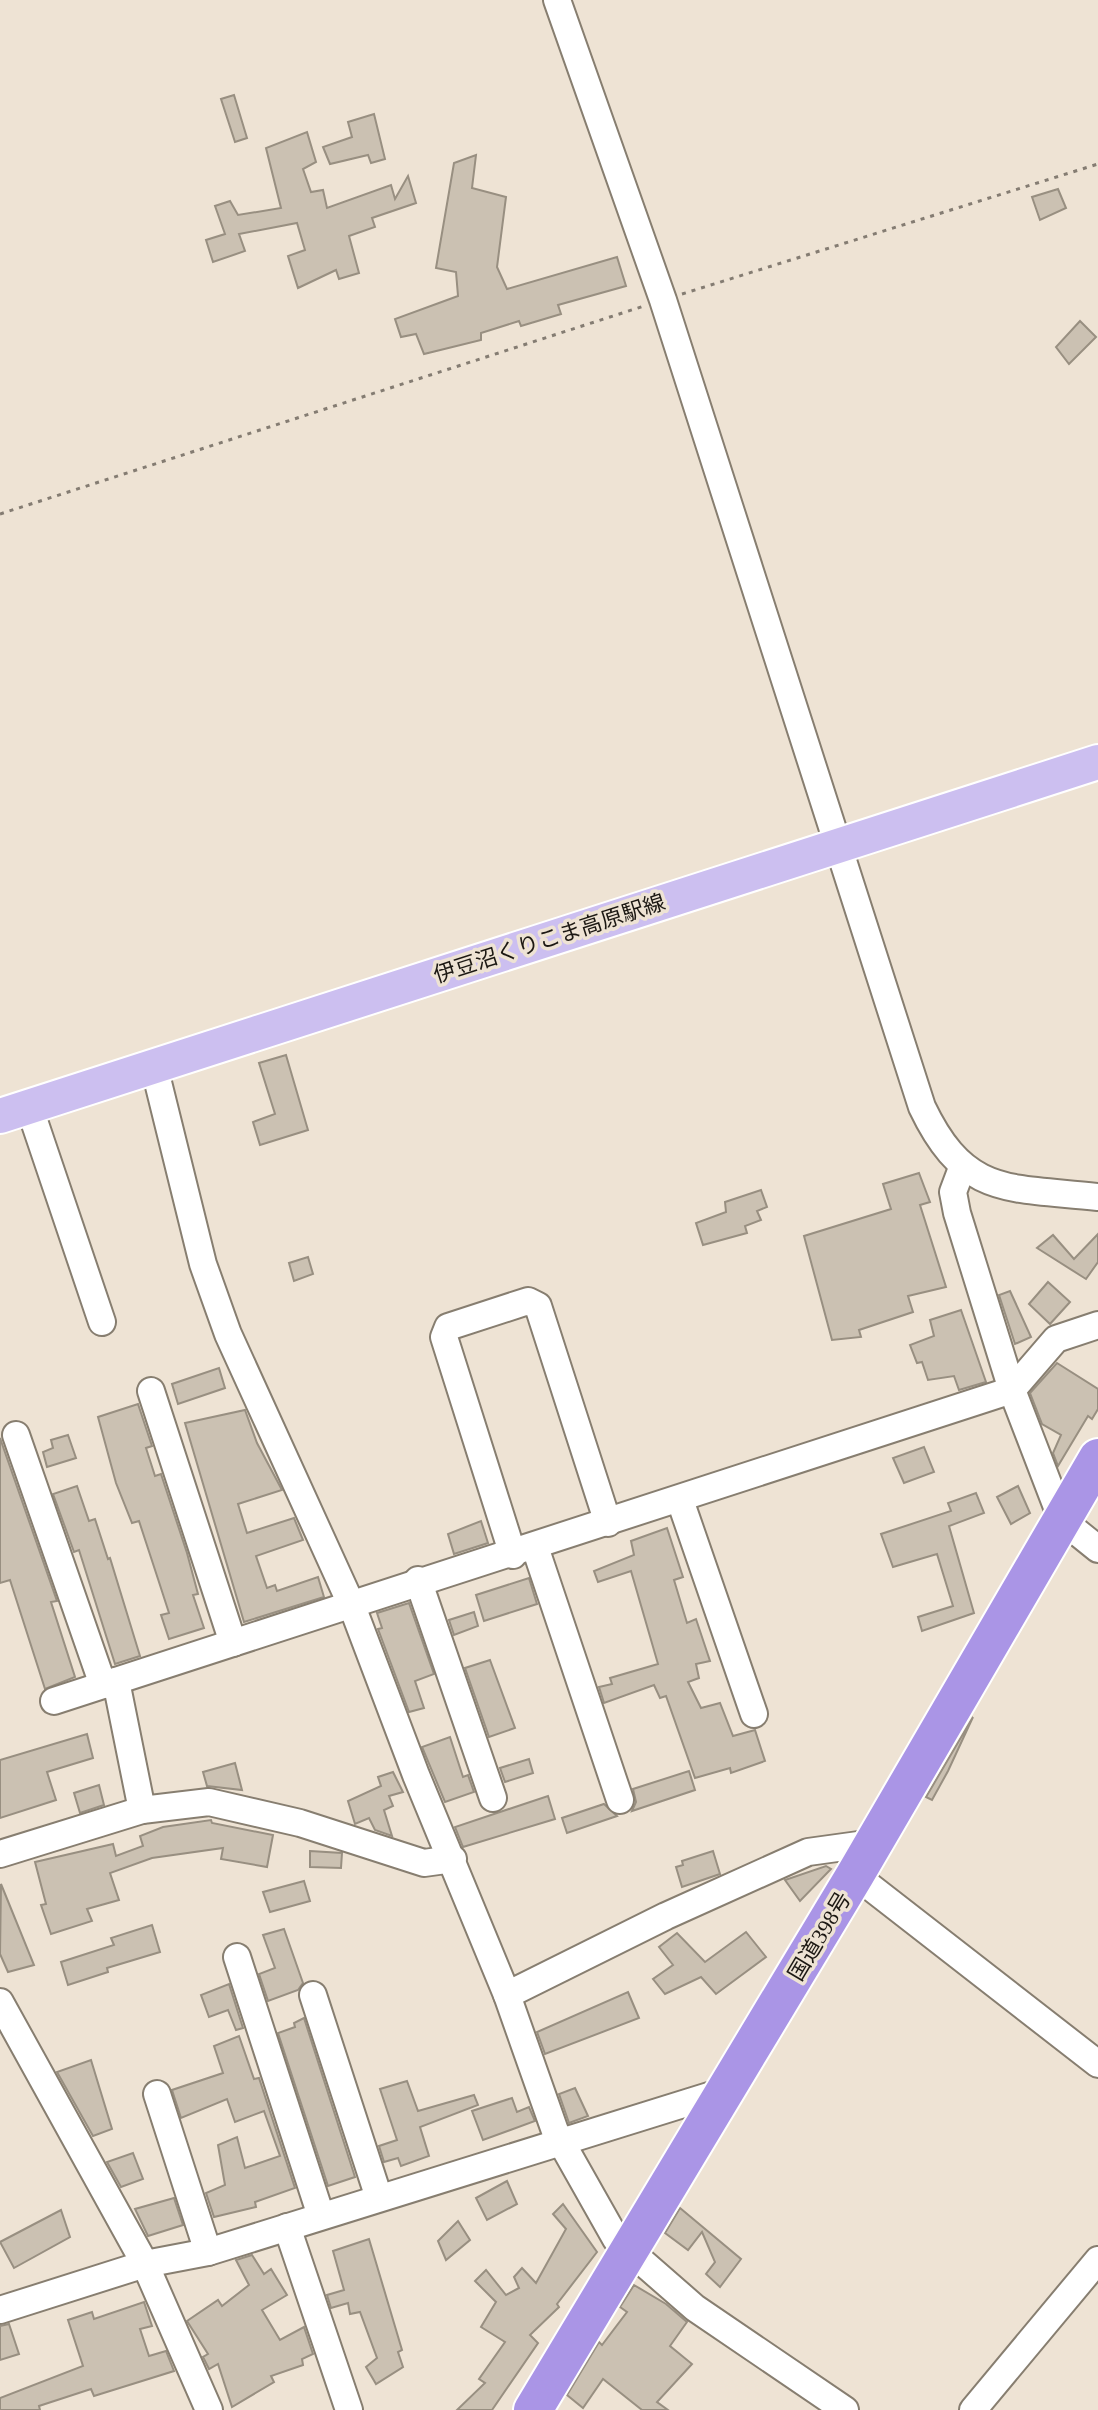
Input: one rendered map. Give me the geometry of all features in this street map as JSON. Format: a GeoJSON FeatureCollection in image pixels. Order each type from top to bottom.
{"type":"FeatureCollection","features":[{"type":"Feature","properties":{"kind":"highway","name":"国道398号"},"geometry":{"type":"LineString","coordinates":[[533,2410],[855,1875],[1098,1458]]}},
{"type":"Feature","properties":{"kind":"main road","name":"伊豆沼くりこま高原駅線"},"geometry":{"type":"LineString","coordinates":[[15,1111],[1098,762]]}},
{"type":"Feature","properties":{"kind":"street"},"geometry":{"type":"LineString","coordinates":[[557,0],[663,300],[922,1107],[937,1139],[962,1168],[975,1177],[1024,1189],[1098,1197]]}},
{"type":"Feature","properties":{"kind":"street"},"geometry":{"type":"LineString","coordinates":[[154,1066],[203,1264],[228,1334],[352,1606],[416,1775],[507,1995],[555,2131],[564,2141],[616,2239],[695,2308],[845,2410]]}},
{"type":"Feature","properties":{"kind":"street"},"geometry":{"type":"LineString","coordinates":[[15,1111],[102,1322]]}},
{"type":"Feature","properties":{"kind":"street"},"geometry":{"type":"LineString","coordinates":[[962,1168],[953,1192],[957,1213],[1012,1390],[1062,1520],[1098,1549]]}},
{"type":"Feature","properties":{"kind":"street"},"geometry":{"type":"LineString","coordinates":[[608,1523],[538,1306],[528,1301],[448,1327],[444,1337],[620,1800]]}},
{"type":"Feature","properties":{"kind":"street"},"geometry":{"type":"LineString","coordinates":[[54,1701],[352,1606],[418,1580],[524,1551],[1012,1390],[1056,1339],[1098,1325]]}},
{"type":"Feature","properties":{"kind":"street"},"geometry":{"type":"LineString","coordinates":[[151,1391],[233,1643]]}},
{"type":"Feature","properties":{"kind":"street"},"geometry":{"type":"LineString","coordinates":[[16,1435],[110,1683],[142,1810]]}},
{"type":"Feature","properties":{"kind":"street"},"geometry":{"type":"LineString","coordinates":[[680,1500],[754,1714]]}},
{"type":"Feature","properties":{"kind":"street"},"geometry":{"type":"LineString","coordinates":[[418,1580],[493,1798]]}},
{"type":"Feature","properties":{"kind":"street"},"geometry":{"type":"LineString","coordinates":[[0,1854],[142,1810],[209,1802],[300,1823],[424,1863],[453,1859]]}},
{"type":"Feature","properties":{"kind":"street"},"geometry":{"type":"LineString","coordinates":[[507,1995],[808,1852],[873,1843]]}},
{"type":"Feature","properties":{"kind":"street"},"geometry":{"type":"LineString","coordinates":[[855,1875],[1098,2064]]}},
{"type":"Feature","properties":{"kind":"street"},"geometry":{"type":"LineString","coordinates":[[237,1957],[321,2216]]}},
{"type":"Feature","properties":{"kind":"street"},"geometry":{"type":"LineString","coordinates":[[313,1995],[379,2198]]}},
{"type":"Feature","properties":{"kind":"street"},"geometry":{"type":"LineString","coordinates":[[0,2002],[145,2264],[209,2410]]}},
{"type":"Feature","properties":{"kind":"street"},"geometry":{"type":"LineString","coordinates":[[0,2310],[145,2264],[208,2252],[725,2091]]}},
{"type":"Feature","properties":{"kind":"street"},"geometry":{"type":"LineString","coordinates":[[157,2094],[208,2252]]}},
{"type":"Feature","properties":{"kind":"street"},"geometry":{"type":"LineString","coordinates":[[287,2227],[349,2410]]}},
{"type":"Feature","properties":{"kind":"street"},"geometry":{"type":"LineString","coordinates":[[973,2410],[1098,2260]]}},
{"type":"Feature","properties":{"kind":"path"},"geometry":{"type":"LineString","coordinates":[[0,514],[663,300],[1098,164]]}},
{"type":"Feature","properties":{"kind":"building"},"geometry":{"type":"Polygon","coordinates":[[[234,95],[247,138],[235,142],[221,99],[234,95]]]}},
{"type":"Feature","properties":{"kind":"building"},"geometry":{"type":"Polygon","coordinates":[[[374,114],[385,159],[371,163],[368,155],[330,164],[323,147],[352,137],[348,122],[374,114]]]}},
{"type":"Feature","properties":{"kind":"building"},"geometry":{"type":"Polygon","coordinates":[[[307,132],[316,162],[303,169],[311,192],[323,190],[327,208],[391,185],[395,199],[408,176],[416,203],[372,218],[375,227],[349,236],[359,273],[339,279],[336,270],[298,288],[288,256],[305,250],[297,223],[239,234],[245,251],[213,262],[206,240],[225,234],[215,206],[230,201],[238,215],[281,208],[266,148],[307,132]]]}},
{"type":"Feature","properties":{"kind":"building"},"geometry":{"type":"Polygon","coordinates":[[[476,155],[472,188],[506,197],[497,267],[507,289],[617,257],[626,286],[558,305],[561,314],[521,326],[519,321],[481,333],[481,340],[424,354],[416,334],[401,337],[395,319],[458,296],[456,272],[436,268],[454,163],[476,155]]]}},
{"type":"Feature","properties":{"kind":"building"},"geometry":{"type":"Polygon","coordinates":[[[1058,189],[1066,208],[1040,220],[1032,197],[1058,189]]]}},
{"type":"Feature","properties":{"kind":"building"},"geometry":{"type":"Polygon","coordinates":[[[1080,321],[1096,337],[1069,364],[1056,347],[1080,321]]]}},
{"type":"Feature","properties":{"kind":"building"},"geometry":{"type":"Polygon","coordinates":[[[286,1055],[308,1130],[260,1145],[253,1122],[275,1114],[259,1063],[286,1055]]]}},
{"type":"Feature","properties":{"kind":"building"},"geometry":{"type":"Polygon","coordinates":[[[919,1173],[930,1202],[920,1205],[946,1287],[908,1296],[913,1312],[859,1330],[861,1337],[832,1340],[804,1236],[891,1209],[883,1184],[919,1173]]]}},
{"type":"Feature","properties":{"kind":"building"},"geometry":{"type":"Polygon","coordinates":[[[761,1190],[767,1207],[757,1211],[761,1220],[745,1226],[747,1233],[703,1245],[696,1223],[726,1212],[725,1202],[761,1190]]]}},
{"type":"Feature","properties":{"kind":"building"},"geometry":{"type":"Polygon","coordinates":[[[1098,1234],[1098,1262],[1086,1279],[1037,1248],[1053,1235],[1074,1259],[1098,1234]]]}},
{"type":"Feature","properties":{"kind":"building"},"geometry":{"type":"Polygon","coordinates":[[[308,1257],[313,1274],[294,1281],[289,1263],[308,1257]]]}},
{"type":"Feature","properties":{"kind":"building"},"geometry":{"type":"Polygon","coordinates":[[[1048,1282],[1070,1302],[1050,1324],[1029,1304],[1048,1282]]]}},
{"type":"Feature","properties":{"kind":"building"},"geometry":{"type":"Polygon","coordinates":[[[1010,1291],[1031,1337],[1015,1344],[999,1295],[1010,1291]]]}},
{"type":"Feature","properties":{"kind":"building"},"geometry":{"type":"Polygon","coordinates":[[[961,1310],[986,1382],[959,1390],[954,1376],[928,1380],[922,1362],[917,1363],[910,1345],[934,1336],[930,1320],[961,1310]]]}},
{"type":"Feature","properties":{"kind":"building"},"geometry":{"type":"Polygon","coordinates":[[[1057,1363],[1098,1389],[1098,1409],[1092,1419],[1088,1416],[1058,1466],[1053,1453],[1061,1435],[1042,1424],[1030,1393],[1057,1363]]]}},
{"type":"Feature","properties":{"kind":"building"},"geometry":{"type":"Polygon","coordinates":[[[219,1368],[225,1388],[178,1404],[172,1384],[219,1368]]]}},
{"type":"Feature","properties":{"kind":"building"},"geometry":{"type":"Polygon","coordinates":[[[138,1404],[152,1446],[146,1448],[155,1476],[161,1474],[187,1553],[198,1594],[193,1595],[204,1628],[169,1639],[161,1615],[169,1613],[139,1521],[132,1523],[116,1483],[98,1417],[138,1404]]]}},
{"type":"Feature","properties":{"kind":"building"},"geometry":{"type":"Polygon","coordinates":[[[245,1410],[257,1443],[282,1490],[238,1504],[247,1533],[294,1518],[303,1540],[256,1556],[267,1588],[275,1585],[277,1591],[318,1577],[324,1597],[244,1622],[185,1423],[245,1410]]]}},
{"type":"Feature","properties":{"kind":"building"},"geometry":{"type":"Polygon","coordinates":[[[68,1435],[76,1458],[47,1467],[43,1452],[53,1448],[51,1440],[68,1435]]]}},
{"type":"Feature","properties":{"kind":"building"},"geometry":{"type":"Polygon","coordinates":[[[0,1438],[57,1601],[51,1602],[75,1677],[45,1689],[10,1580],[0,1583],[0,1438]]]}},
{"type":"Feature","properties":{"kind":"building"},"geometry":{"type":"Polygon","coordinates":[[[924,1447],[934,1472],[904,1483],[893,1458],[924,1447]]]}},
{"type":"Feature","properties":{"kind":"building"},"geometry":{"type":"Polygon","coordinates":[[[77,1486],[89,1521],[95,1519],[110,1558],[140,1656],[115,1664],[79,1550],[74,1552],[53,1494],[77,1486]]]}},
{"type":"Feature","properties":{"kind":"building"},"geometry":{"type":"Polygon","coordinates":[[[1018,1486],[1030,1513],[1011,1524],[997,1497],[1018,1486]]]}},
{"type":"Feature","properties":{"kind":"building"},"geometry":{"type":"Polygon","coordinates":[[[976,1493],[984,1513],[949,1526],[974,1613],[922,1631],[918,1617],[953,1606],[937,1554],[893,1567],[881,1534],[951,1511],[948,1503],[976,1493]]]}},
{"type":"Feature","properties":{"kind":"building"},"geometry":{"type":"Polygon","coordinates":[[[481,1521],[488,1543],[454,1554],[448,1534],[481,1521]]]}},
{"type":"Feature","properties":{"kind":"building"},"geometry":{"type":"Polygon","coordinates":[[[667,1528],[683,1577],[674,1580],[687,1623],[696,1619],[710,1661],[696,1664],[699,1678],[688,1682],[701,1708],[720,1703],[733,1736],[755,1730],[765,1761],[731,1773],[730,1768],[695,1778],[666,1696],[660,1698],[654,1685],[604,1703],[599,1687],[612,1684],[610,1678],[658,1664],[631,1571],[598,1582],[594,1571],[634,1555],[631,1541],[667,1528]]]}},
{"type":"Feature","properties":{"kind":"building"},"geometry":{"type":"Polygon","coordinates":[[[529,1578],[537,1604],[484,1621],[476,1595],[529,1578]]]}},
{"type":"Feature","properties":{"kind":"building"},"geometry":{"type":"Polygon","coordinates":[[[409,1603],[434,1674],[415,1681],[424,1708],[409,1712],[378,1629],[382,1628],[377,1613],[409,1603]]]}},
{"type":"Feature","properties":{"kind":"building"},"geometry":{"type":"Polygon","coordinates":[[[474,1612],[478,1626],[454,1635],[449,1620],[474,1612]]]}},
{"type":"Feature","properties":{"kind":"building"},"geometry":{"type":"Polygon","coordinates":[[[490,1660],[515,1728],[489,1737],[465,1668],[490,1660]]]}},
{"type":"Feature","properties":{"kind":"building"},"geometry":{"type":"Polygon","coordinates":[[[973,1717],[932,1800],[926,1797],[973,1717]]]}},
{"type":"Feature","properties":{"kind":"building"},"geometry":{"type":"Polygon","coordinates":[[[87,1734],[93,1758],[47,1772],[56,1800],[0,1818],[0,1760],[87,1734]]]}},
{"type":"Feature","properties":{"kind":"building"},"geometry":{"type":"Polygon","coordinates":[[[450,1737],[463,1777],[468,1775],[474,1792],[445,1802],[422,1747],[450,1737]]]}},
{"type":"Feature","properties":{"kind":"building"},"geometry":{"type":"Polygon","coordinates":[[[529,1759],[533,1773],[505,1782],[500,1768],[529,1759]]]}},
{"type":"Feature","properties":{"kind":"building"},"geometry":{"type":"Polygon","coordinates":[[[235,1763],[242,1790],[207,1786],[203,1772],[235,1763]]]}},
{"type":"Feature","properties":{"kind":"building"},"geometry":{"type":"Polygon","coordinates":[[[689,1771],[695,1790],[632,1811],[636,1802],[633,1789],[689,1771]]]}},
{"type":"Feature","properties":{"kind":"building"},"geometry":{"type":"Polygon","coordinates":[[[393,1772],[403,1792],[389,1796],[393,1806],[384,1810],[392,1836],[375,1830],[369,1818],[355,1824],[348,1801],[381,1786],[378,1777],[393,1772]]]}},
{"type":"Feature","properties":{"kind":"building"},"geometry":{"type":"Polygon","coordinates":[[[99,1785],[104,1805],[80,1813],[74,1793],[99,1785]]]}},
{"type":"Feature","properties":{"kind":"building"},"geometry":{"type":"Polygon","coordinates":[[[548,1796],[555,1819],[463,1847],[455,1827],[548,1796]]]}},
{"type":"Feature","properties":{"kind":"building"},"geometry":{"type":"Polygon","coordinates":[[[604,1804],[617,1816],[567,1833],[562,1818],[604,1804]]]}},
{"type":"Feature","properties":{"kind":"building"},"geometry":{"type":"Polygon","coordinates":[[[211,1820],[212,1823],[273,1835],[267,1867],[221,1859],[223,1848],[152,1858],[110,1873],[119,1900],[87,1909],[92,1921],[51,1934],[41,1905],[46,1904],[35,1862],[113,1844],[116,1856],[143,1846],[140,1836],[163,1827],[211,1820]]]}},
{"type":"Feature","properties":{"kind":"building"},"geometry":{"type":"Polygon","coordinates":[[[310,1851],[342,1853],[341,1868],[310,1867],[310,1851]]]}},
{"type":"Feature","properties":{"kind":"building"},"geometry":{"type":"Polygon","coordinates":[[[713,1851],[720,1874],[682,1887],[676,1867],[683,1865],[682,1861],[713,1851]]]}},
{"type":"Feature","properties":{"kind":"building"},"geometry":{"type":"Polygon","coordinates":[[[826,1866],[831,1869],[800,1901],[785,1880],[826,1866]]]}},
{"type":"Feature","properties":{"kind":"building"},"geometry":{"type":"Polygon","coordinates":[[[304,1881],[310,1901],[270,1912],[263,1892],[304,1881]]]}},
{"type":"Feature","properties":{"kind":"building"},"geometry":{"type":"Polygon","coordinates":[[[1,1884],[34,1965],[8,1972],[0,1954],[1,1884]]]}},
{"type":"Feature","properties":{"kind":"building"},"geometry":{"type":"Polygon","coordinates":[[[152,1925],[160,1952],[107,1968],[108,1972],[68,1985],[61,1962],[114,1945],[111,1938],[152,1925]]]}},
{"type":"Feature","properties":{"kind":"building"},"geometry":{"type":"Polygon","coordinates":[[[284,1929],[303,1983],[298,1990],[268,2001],[259,1974],[275,1968],[263,1935],[284,1929]]]}},
{"type":"Feature","properties":{"kind":"building"},"geometry":{"type":"Polygon","coordinates":[[[746,1932],[766,1957],[716,1994],[701,1977],[665,1994],[653,1979],[673,1965],[659,1947],[677,1933],[705,1962],[746,1932]]]}},
{"type":"Feature","properties":{"kind":"building"},"geometry":{"type":"Polygon","coordinates":[[[229,1984],[243,2028],[236,2030],[228,2010],[209,2017],[201,1995],[229,1984]]]}},
{"type":"Feature","properties":{"kind":"building"},"geometry":{"type":"Polygon","coordinates":[[[628,1992],[639,2018],[545,2054],[537,2032],[628,1992]]]}},
{"type":"Feature","properties":{"kind":"building"},"geometry":{"type":"Polygon","coordinates":[[[304,2018],[355,2177],[328,2186],[278,2033],[295,2027],[294,2023],[304,2018]]]}},
{"type":"Feature","properties":{"kind":"building"},"geometry":{"type":"Polygon","coordinates":[[[239,2036],[254,2079],[259,2078],[295,2188],[255,2202],[256,2207],[214,2217],[206,2193],[225,2185],[218,2145],[237,2137],[245,2168],[280,2156],[264,2111],[235,2122],[227,2099],[181,2118],[172,2090],[223,2073],[214,2046],[239,2036]]]}},
{"type":"Feature","properties":{"kind":"building"},"geometry":{"type":"Polygon","coordinates":[[[91,2060],[112,2129],[93,2136],[57,2072],[91,2060]]]}},
{"type":"Feature","properties":{"kind":"building"},"geometry":{"type":"Polygon","coordinates":[[[407,2081],[418,2111],[474,2095],[478,2105],[420,2127],[429,2156],[401,2166],[398,2158],[384,2162],[379,2146],[397,2140],[380,2089],[407,2081]]]}},
{"type":"Feature","properties":{"kind":"building"},"geometry":{"type":"Polygon","coordinates":[[[575,2088],[588,2116],[569,2123],[559,2094],[575,2088]]]}},
{"type":"Feature","properties":{"kind":"building"},"geometry":{"type":"Polygon","coordinates":[[[512,2098],[517,2112],[529,2107],[535,2121],[483,2140],[472,2111],[512,2098]]]}},
{"type":"Feature","properties":{"kind":"building"},"geometry":{"type":"Polygon","coordinates":[[[133,2153],[143,2179],[121,2187],[107,2162],[133,2153]]]}},
{"type":"Feature","properties":{"kind":"building"},"geometry":{"type":"Polygon","coordinates":[[[507,2181],[517,2204],[487,2220],[476,2198],[507,2181]]]}},
{"type":"Feature","properties":{"kind":"building"},"geometry":{"type":"Polygon","coordinates":[[[174,2198],[183,2225],[148,2236],[135,2209],[174,2198]]]}},
{"type":"Feature","properties":{"kind":"building"},"geometry":{"type":"Polygon","coordinates":[[[563,2204],[597,2252],[557,2304],[559,2307],[530,2335],[538,2343],[492,2410],[457,2410],[485,2383],[479,2379],[505,2342],[481,2327],[496,2302],[475,2281],[486,2270],[506,2295],[519,2288],[514,2277],[522,2268],[536,2283],[566,2229],[553,2214],[563,2204]]]}},
{"type":"Feature","properties":{"kind":"building"},"geometry":{"type":"Polygon","coordinates":[[[680,2208],[741,2259],[720,2287],[706,2274],[715,2262],[702,2232],[688,2250],[665,2233],[680,2208]]]}},
{"type":"Feature","properties":{"kind":"building"},"geometry":{"type":"Polygon","coordinates":[[[61,2210],[70,2237],[14,2268],[0,2242],[61,2210]]]}},
{"type":"Feature","properties":{"kind":"building"},"geometry":{"type":"Polygon","coordinates":[[[458,2221],[470,2240],[446,2260],[438,2241],[458,2221]]]}},
{"type":"Feature","properties":{"kind":"building"},"geometry":{"type":"Polygon","coordinates":[[[369,2239],[402,2350],[398,2352],[403,2367],[376,2384],[366,2367],[377,2358],[360,2312],[350,2314],[348,2303],[331,2308],[327,2295],[344,2290],[333,2251],[369,2239]]]}},
{"type":"Feature","properties":{"kind":"building"},"geometry":{"type":"Polygon","coordinates":[[[252,2255],[264,2274],[271,2269],[287,2295],[262,2310],[280,2340],[304,2327],[313,2354],[302,2359],[303,2365],[271,2376],[274,2382],[232,2407],[218,2364],[209,2369],[203,2357],[208,2354],[187,2321],[218,2300],[222,2306],[249,2285],[236,2260],[252,2255]]]}},
{"type":"Feature","properties":{"kind":"building"},"geometry":{"type":"Polygon","coordinates":[[[634,2285],[666,2304],[687,2322],[670,2346],[692,2364],[657,2402],[668,2410],[642,2410],[603,2379],[583,2408],[567,2395],[599,2342],[602,2345],[627,2312],[620,2307],[634,2285]]]}},
{"type":"Feature","properties":{"kind":"building"},"geometry":{"type":"Polygon","coordinates":[[[144,2302],[152,2326],[140,2329],[149,2356],[166,2351],[174,2371],[94,2396],[91,2389],[39,2406],[40,2410],[0,2410],[0,2398],[83,2366],[68,2320],[92,2312],[94,2319],[144,2302]]]}},
{"type":"Feature","properties":{"kind":"building"},"geometry":{"type":"Polygon","coordinates":[[[9,2324],[19,2354],[0,2360],[0,2326],[9,2324]]]}}]}
